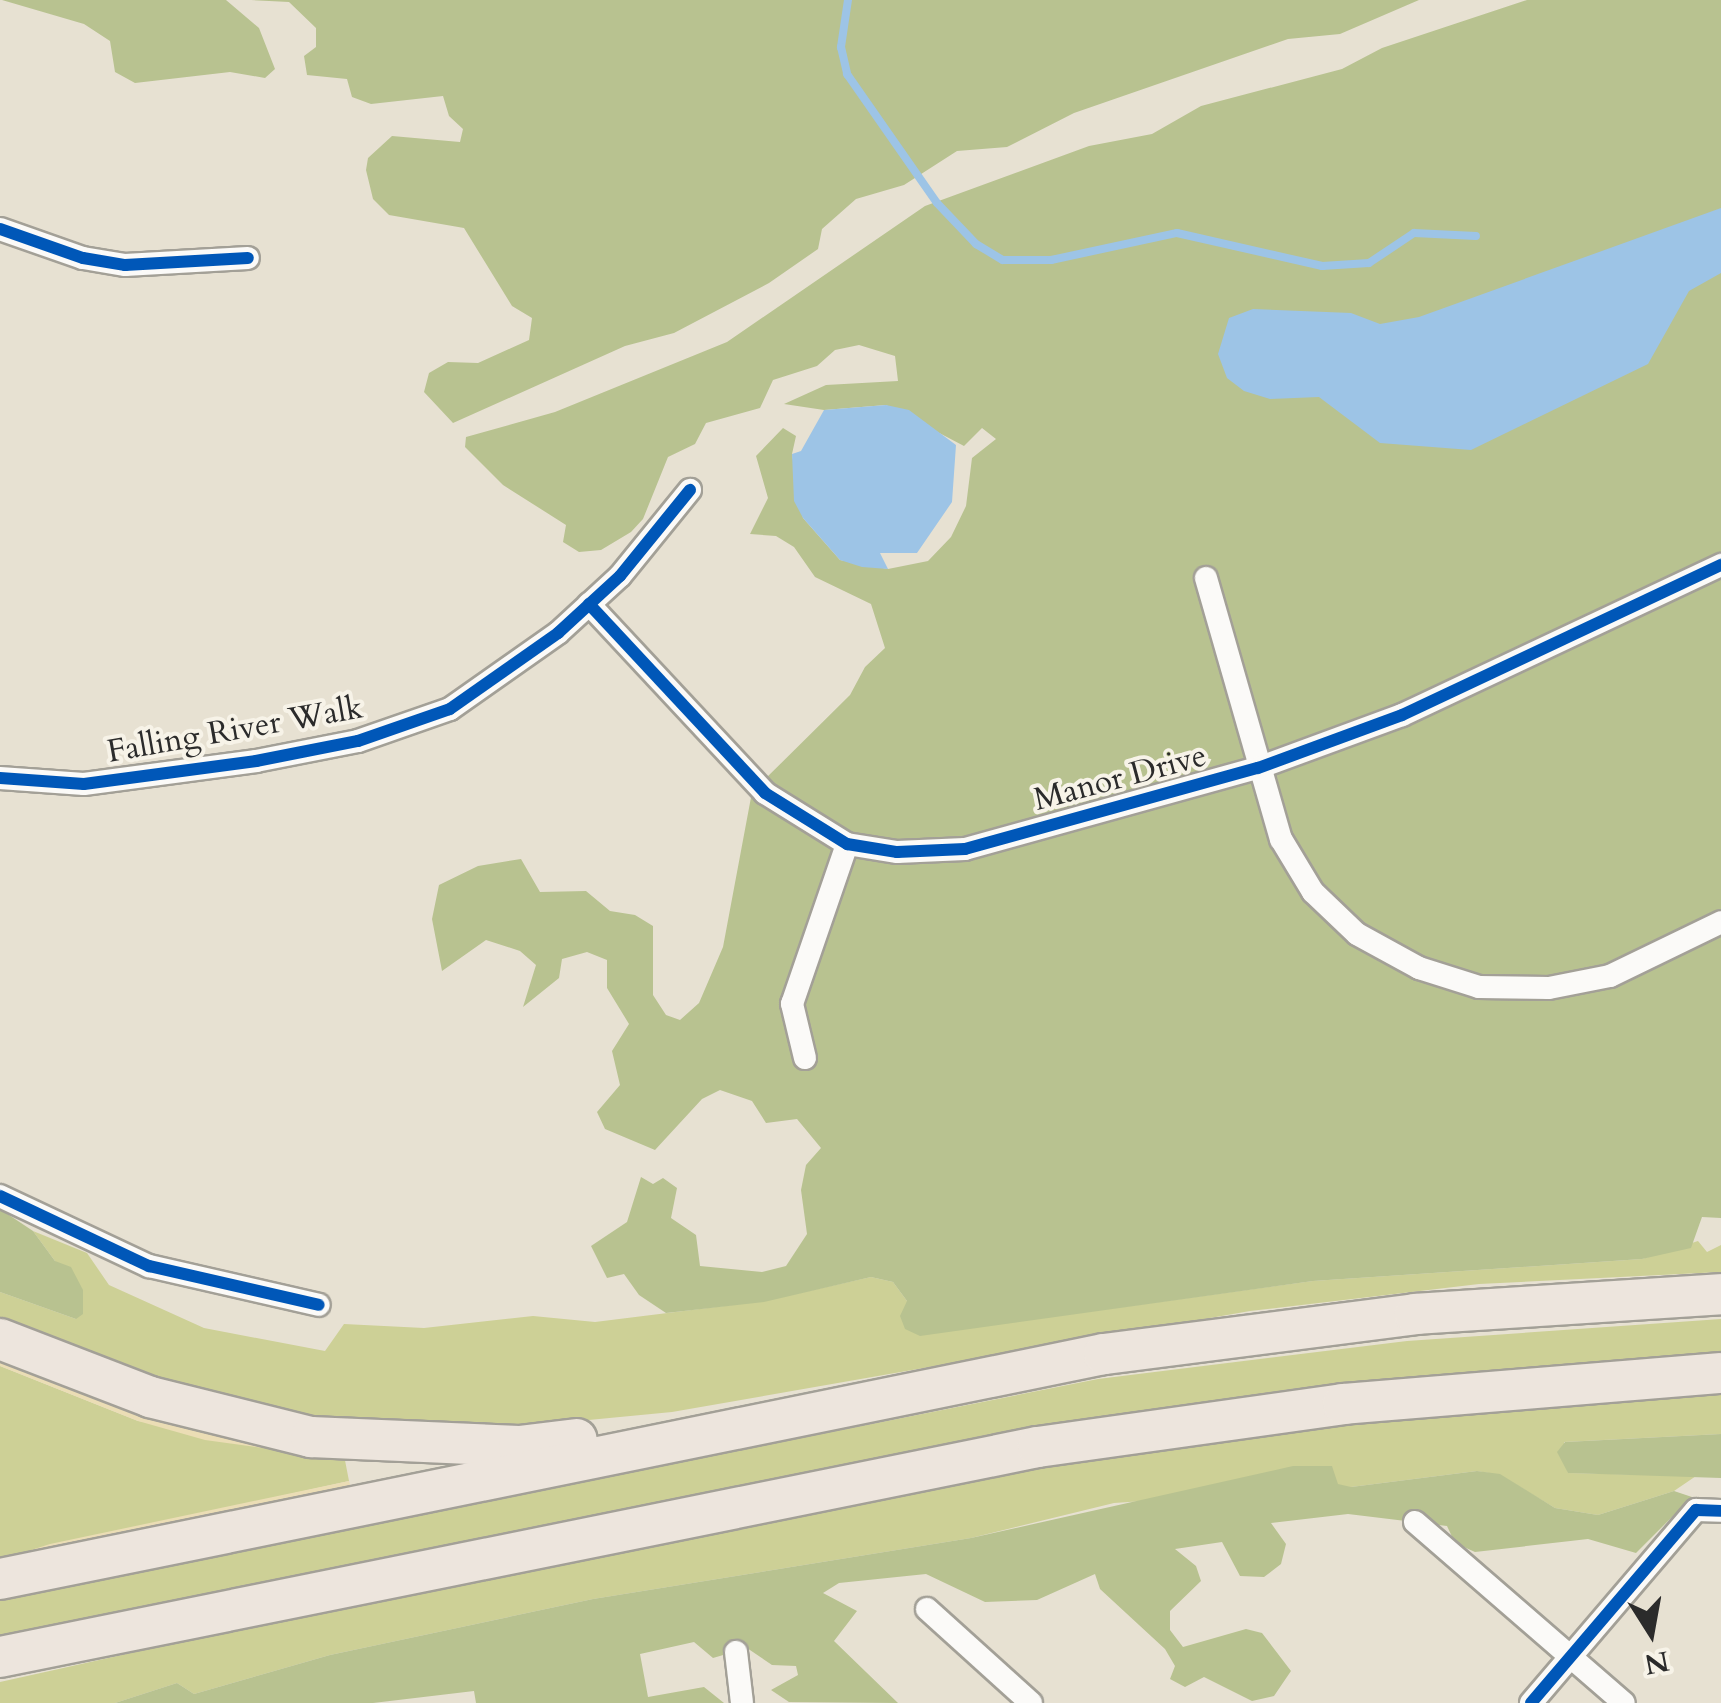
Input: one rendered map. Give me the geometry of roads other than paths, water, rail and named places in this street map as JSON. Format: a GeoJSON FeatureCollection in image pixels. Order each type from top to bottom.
{"type":"FeatureCollection","features":[{"type":"Feature","properties":{"kind":"highway"},"geometry":{"type":"LineString","coordinates":[[0,1579],[804,1410],[1104,1354],[1292,1328],[1568,1300],[1721,1294]]}},
{"type":"Feature","properties":{"kind":"highway"},"geometry":{"type":"LineString","coordinates":[[0,1339],[150,1397],[311,1437],[519,1446],[804,1410]]}},
{"type":"Feature","properties":{"kind":"highway"},"geometry":{"type":"LineString","coordinates":[[0,1657],[1038,1447],[1343,1404],[1721,1373]]}},
{"type":"Feature","properties":{"kind":"street"},"geometry":{"type":"LineString","coordinates":[[0,229],[83,258],[126,265],[248,258]]}},
{"type":"Feature","properties":{"kind":"street","name":"Falling River Walk"},"geometry":{"type":"LineString","coordinates":[[0,778],[84,784],[358,741],[450,709],[508,672],[589,604],[690,490]]}},
{"type":"Feature","properties":{"kind":"street","name":"Manor Drive"},"geometry":{"type":"LineString","coordinates":[[589,604],[765,793],[801,821],[848,844],[896,852],[965,849],[1258,768],[1402,715],[1721,565]]}},
{"type":"Feature","properties":{"kind":"street"},"geometry":{"type":"LineString","coordinates":[[1206,578],[1258,768]]}},
{"type":"Feature","properties":{"kind":"street","name":"Manor Drive"},"geometry":{"type":"LineString","coordinates":[[1258,768],[1282,839],[1313,892],[1357,934],[1419,968],[1479,987],[1549,988],[1610,976],[1721,922]]}},
{"type":"Feature","properties":{"kind":"street"},"geometry":{"type":"LineString","coordinates":[[804,1058],[792,1004],[848,844]]}},
{"type":"Feature","properties":{"kind":"street"},"geometry":{"type":"LineString","coordinates":[[0,1196],[149,1266],[319,1305]]}},
{"type":"Feature","properties":{"kind":"street"},"geometry":{"type":"LineString","coordinates":[[1531,1703],[1696,1510],[1721,1511]]}},
{"type":"Feature","properties":{"kind":"street"},"geometry":{"type":"LineString","coordinates":[[1415,1522],[1624,1703]]}},
{"type":"Feature","properties":{"kind":"street"},"geometry":{"type":"LineString","coordinates":[[927,1609],[1031,1703]]}},
{"type":"Feature","properties":{"kind":"street"},"geometry":{"type":"LineString","coordinates":[[736,1652],[742,1703]]}},
{"type":"Feature","properties":{"kind":"water"},"geometry":{"type":"Polygon","coordinates":[[[1721,208],[1721,273],[1689,291],[1648,364],[1471,450],[1380,443],[1319,397],[1270,399],[1244,391],[1227,378],[1218,354],[1229,318],[1253,309],[1351,313],[1380,324],[1419,317],[1721,208]]]}},
{"type":"Feature","properties":{"kind":"water"},"geometry":{"type":"Polygon","coordinates":[[[886,405],[909,410],[956,445],[952,502],[917,553],[880,553],[888,569],[840,560],[803,518],[794,501],[792,454],[801,451],[824,410],[886,405]]]}},
{"type":"Feature","properties":{"kind":"waterway"},"geometry":{"type":"LineString","coordinates":[[848,0],[841,47],[847,74],[937,203],[976,244],[1003,260],[1051,260],[1177,233],[1322,266],[1369,263],[1414,233],[1476,236]]}}]}
